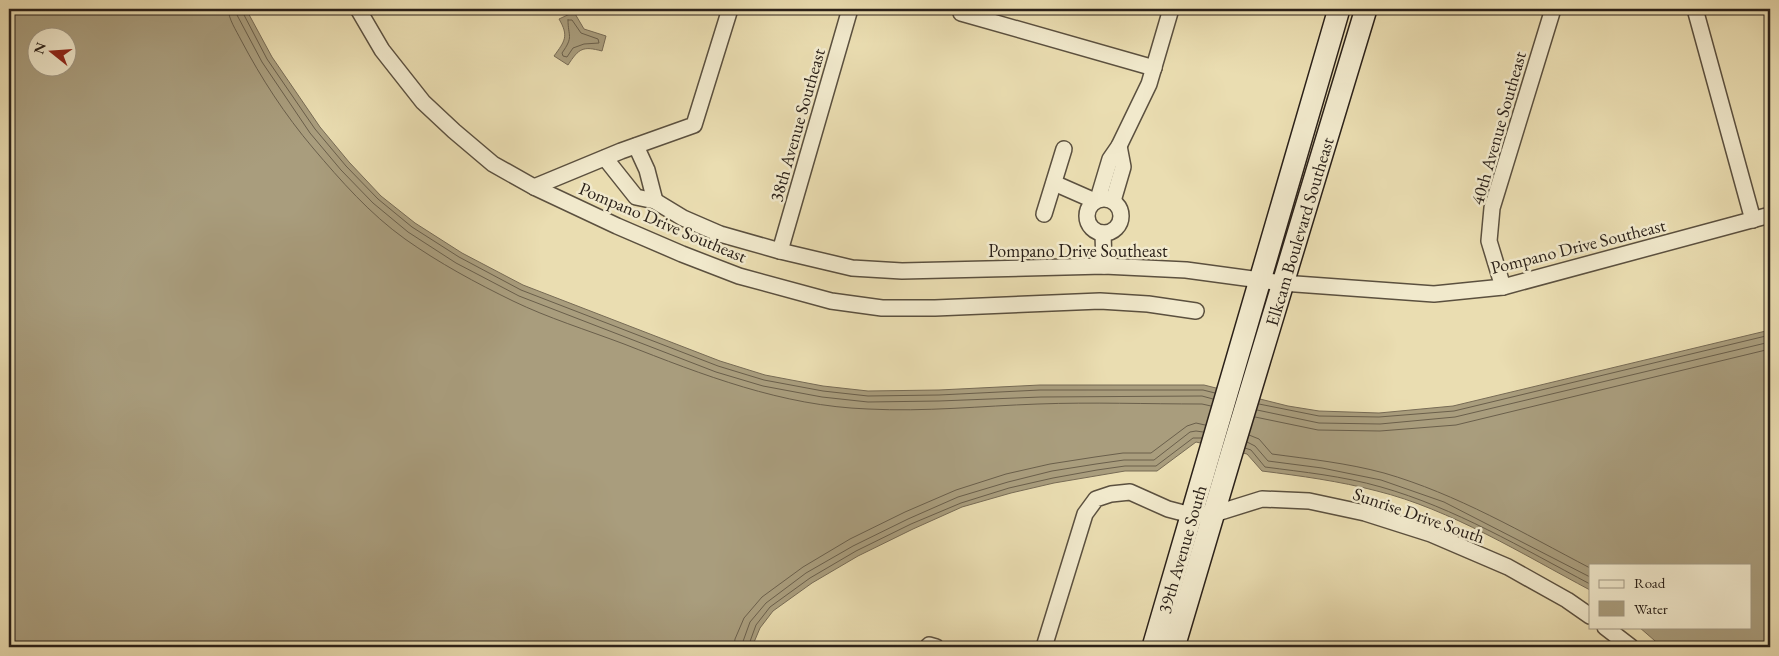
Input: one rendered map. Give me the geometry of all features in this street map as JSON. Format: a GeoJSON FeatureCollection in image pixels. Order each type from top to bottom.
{"type":"FeatureCollection","features":[{"type":"Feature","properties":{"kind":"street","name":"Pompano Drive Southeast"},"geometry":{"type":"LineString","coordinates":[[358,9],[382,50],[423,102],[493,164],[534,187],[682,254],[739,276],[831,301],[882,308],[935,308],[1100,301],[1148,304],[1196,311]]}},
{"type":"Feature","properties":{"kind":"street","name":"Pompano Drive Southeast"},"geometry":{"type":"LineString","coordinates":[[534,187],[621,151],[694,125],[730,9]]}},
{"type":"Feature","properties":{"kind":"street","name":"38th Avenue Southeast"},"geometry":{"type":"LineString","coordinates":[[780,251],[850,9]]}},
{"type":"Feature","properties":{"kind":"street"},"geometry":{"type":"LineString","coordinates":[[1054,183],[1102,201],[1119,209],[1119,223],[1112,230],[1103,233],[1093,229],[1088,221],[1087,210],[1102,201],[1123,167],[1119,146],[1149,84],[1171,9]]}},
{"type":"Feature","properties":{"kind":"street","name":"Elkcam Boulevard Southeast"},"geometry":{"type":"LineString","coordinates":[[1239,393],[1261,281],[1339,9]]}},
{"type":"Feature","properties":{"kind":"street","name":"Elkcam Boulevard Southeast"},"geometry":{"type":"LineString","coordinates":[[1221,452],[1239,393],[1282,283],[1366,9]]}},
{"type":"Feature","properties":{"kind":"street","name":"40th Avenue Southeast"},"geometry":{"type":"LineString","coordinates":[[1503,287],[1489,241],[1492,208],[1553,9]]}},
{"type":"Feature","properties":{"kind":"street"},"geometry":{"type":"LineString","coordinates":[[1695,9],[1753,220]]}},
{"type":"Feature","properties":{"kind":"street"},"geometry":{"type":"LineString","coordinates":[[961,13],[1154,68]]}},
{"type":"Feature","properties":{"kind":"street"},"geometry":{"type":"LineString","coordinates":[[1315,92],[1339,98]]}},
{"type":"Feature","properties":{"kind":"street","name":"Pompano Drive Southeast"},"geometry":{"type":"LineString","coordinates":[[636,146],[648,170],[655,201],[683,218],[720,234],[852,268],[902,271],[1104,266],[1186,270],[1261,281],[1434,294],[1503,287],[1770,215]]}},
{"type":"Feature","properties":{"kind":"street"},"geometry":{"type":"LineString","coordinates":[[1044,214],[1064,149]]}},
{"type":"Feature","properties":{"kind":"street"},"geometry":{"type":"LineString","coordinates":[[605,158],[636,197],[655,201]]}},
{"type":"Feature","properties":{"kind":"street"},"geometry":{"type":"LineString","coordinates":[[1103,233],[1104,266]]}},
{"type":"Feature","properties":{"kind":"street","name":"39th Avenue South"},"geometry":{"type":"LineString","coordinates":[[1174,647],[1214,514],[1221,452]]}},
{"type":"Feature","properties":{"kind":"street","name":"39th Avenue South"},"geometry":{"type":"LineString","coordinates":[[1153,647],[1191,515],[1221,452]]}},
{"type":"Feature","properties":{"kind":"street","name":"Sunrise Drive South"},"geometry":{"type":"LineString","coordinates":[[1044,647],[1086,514],[1096,499],[1111,494],[1130,492],[1168,509],[1191,515],[1214,514],[1262,499],[1309,501],[1365,512],[1431,534],[1508,566],[1567,600],[1589,615]]}},
{"type":"Feature","properties":{"kind":"street"},"geometry":{"type":"LineString","coordinates":[[1606,628],[1631,647]]}},
{"type":"Feature","properties":{"kind":"water"},"geometry":{"type":"Polygon","coordinates":[[[9,9],[246,9],[272,57],[320,127],[381,196],[415,223],[462,253],[523,285],[720,361],[765,375],[823,386],[868,391],[1040,385],[1204,385],[1288,406],[1319,411],[1379,413],[1453,406],[1770,330],[1770,647],[1662,647],[1640,628],[1752,628],[1752,564],[1589,564],[1589,589],[1486,534],[1432,509],[1363,487],[1262,471],[1247,454],[1196,442],[1157,471],[1125,471],[1054,483],[962,507],[858,556],[812,583],[773,611],[760,628],[752,647],[9,647],[9,9]]]}},
{"type":"Feature","properties":{"kind":"water"},"geometry":{"type":"Polygon","coordinates":[[[574,12],[584,29],[606,36],[602,51],[582,50],[575,55],[568,65],[554,56],[563,42],[565,34],[559,19],[574,12]]]}}]}
